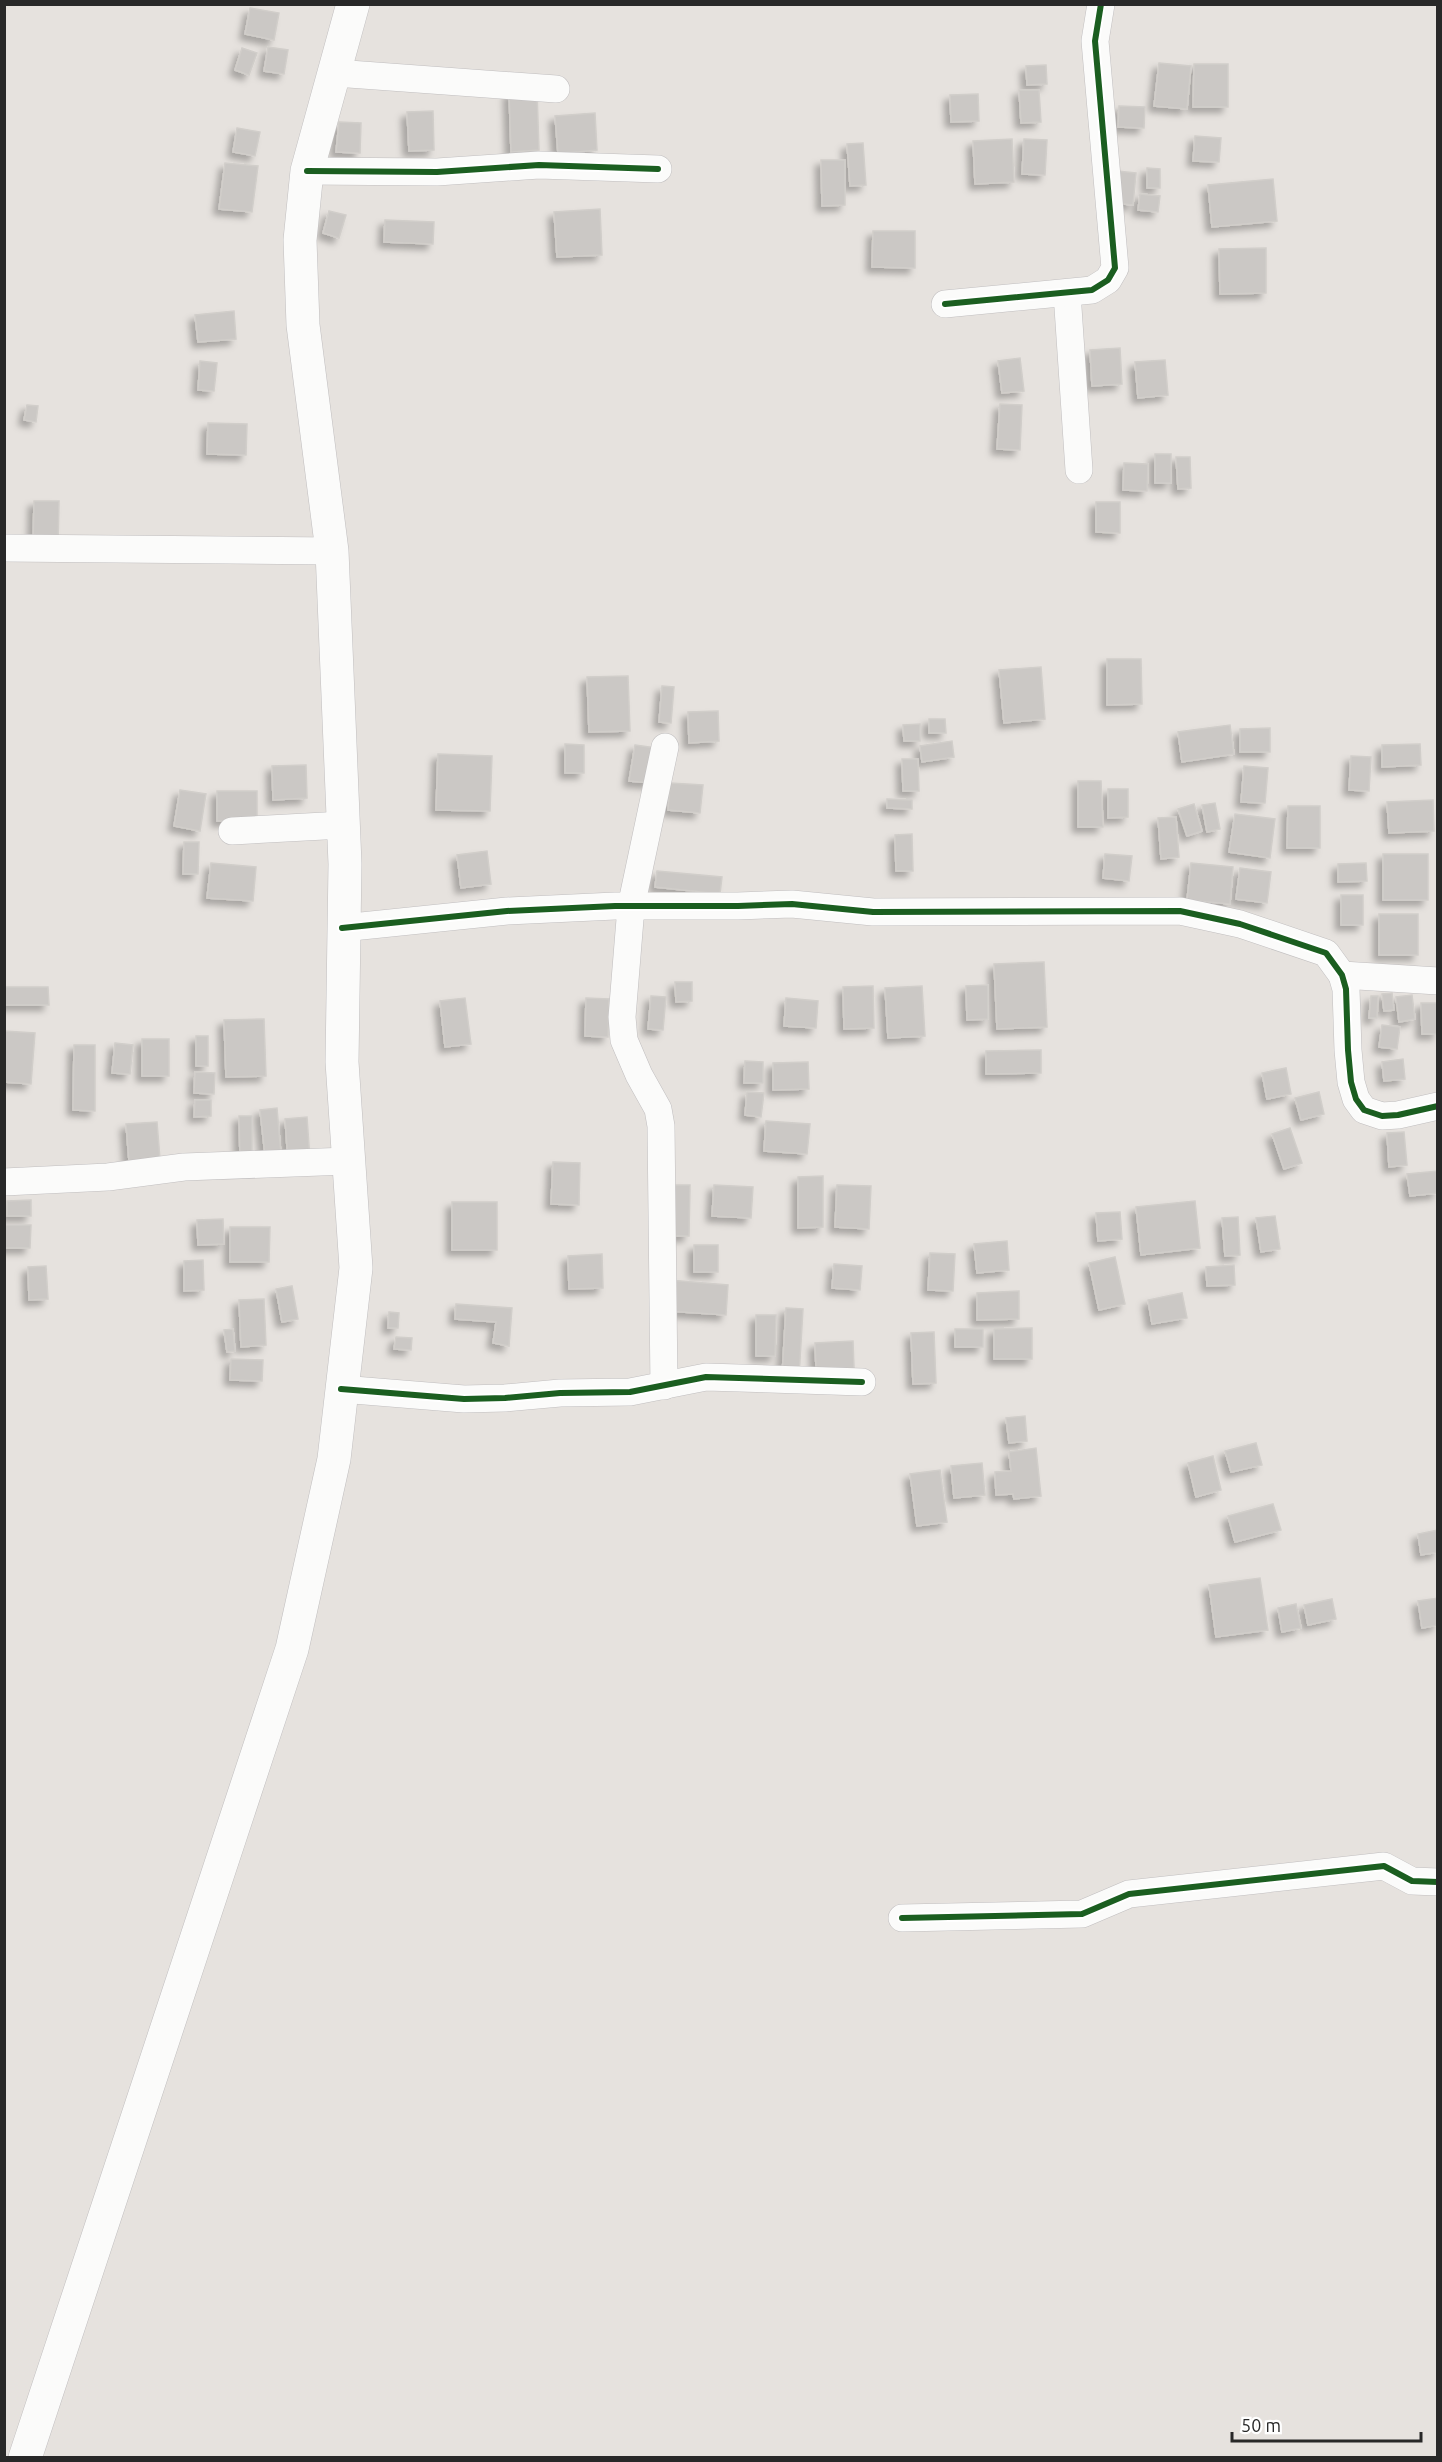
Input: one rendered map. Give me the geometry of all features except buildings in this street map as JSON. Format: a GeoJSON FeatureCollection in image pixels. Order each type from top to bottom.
{"type":"FeatureCollection","features":[{"type":"Feature","properties":{"kind":"main road"},"geometry":{"type":"LineString","coordinates":[[25,2457],[292,1649],[334,1459],[356,1268],[342,1062],[342,928],[345,864],[332,551],[303,325],[300,240],[307,171],[353,4]]}},
{"type":"Feature","properties":{"kind":"street"},"geometry":{"type":"LineString","coordinates":[[945,304],[1092,290],[1108,280],[1115,268],[1095,41],[1101,4]]}},
{"type":"Feature","properties":{"kind":"street"},"geometry":{"type":"LineString","coordinates":[[335,73],[556,90]]}},
{"type":"Feature","properties":{"kind":"street"},"geometry":{"type":"LineString","coordinates":[[307,171],[437,172],[539,165],[658,169]]}},
{"type":"Feature","properties":{"kind":"street"},"geometry":{"type":"LineString","coordinates":[[1067,293],[1079,470]]}},
{"type":"Feature","properties":{"kind":"street"},"geometry":{"type":"LineString","coordinates":[[4,548],[332,551]]}},
{"type":"Feature","properties":{"kind":"street"},"geometry":{"type":"LineString","coordinates":[[663,1386],[661,1126],[658,1109],[639,1075],[624,1040],[623,1028],[631,907],[665,747]]}},
{"type":"Feature","properties":{"kind":"street"},"geometry":{"type":"LineString","coordinates":[[232,831],[343,825]]}},
{"type":"Feature","properties":{"kind":"street"},"geometry":{"type":"LineString","coordinates":[[342,928],[507,911],[615,906],[792,904],[873,912],[1180,911],[1240,924],[1326,953],[1342,975],[1346,989],[1351,1082],[1356,1099],[1364,1110],[1382,1116],[1398,1115],[1437,1106]]}},
{"type":"Feature","properties":{"kind":"street"},"geometry":{"type":"LineString","coordinates":[[1342,975],[1437,981]]}},
{"type":"Feature","properties":{"kind":"street"},"geometry":{"type":"LineString","coordinates":[[4,1182],[108,1177],[184,1167],[348,1161]]}},
{"type":"Feature","properties":{"kind":"street"},"geometry":{"type":"LineString","coordinates":[[341,1389],[464,1399],[560,1393],[630,1392],[706,1377],[862,1382]]}},
{"type":"Feature","properties":{"kind":"street"},"geometry":{"type":"LineString","coordinates":[[902,1918],[1082,1914],[1129,1894],[1384,1866],[1412,1881],[1437,1882]]}},
{"type":"Feature","properties":{"kind":"cycle path"},"geometry":{"type":"LineString","coordinates":[[945,304],[1092,290],[1108,280],[1115,268],[1095,41],[1101,4]]}},
{"type":"Feature","properties":{"kind":"cycle path"},"geometry":{"type":"LineString","coordinates":[[307,171],[437,172],[539,165],[658,169]]}},
{"type":"Feature","properties":{"kind":"cycle path"},"geometry":{"type":"LineString","coordinates":[[342,928],[507,911],[615,906],[792,904],[873,912],[1180,911],[1240,924],[1326,953],[1342,975],[1346,989],[1351,1082],[1356,1099],[1364,1110],[1382,1116],[1398,1115],[1438,1106]]}},
{"type":"Feature","properties":{"kind":"cycle path"},"geometry":{"type":"LineString","coordinates":[[341,1389],[464,1399],[560,1393],[630,1392],[706,1377],[862,1382]]}},
{"type":"Feature","properties":{"kind":"cycle path"},"geometry":{"type":"LineString","coordinates":[[902,1918],[1082,1914],[1129,1894],[1384,1866],[1412,1881],[1438,1882]]}}]}
